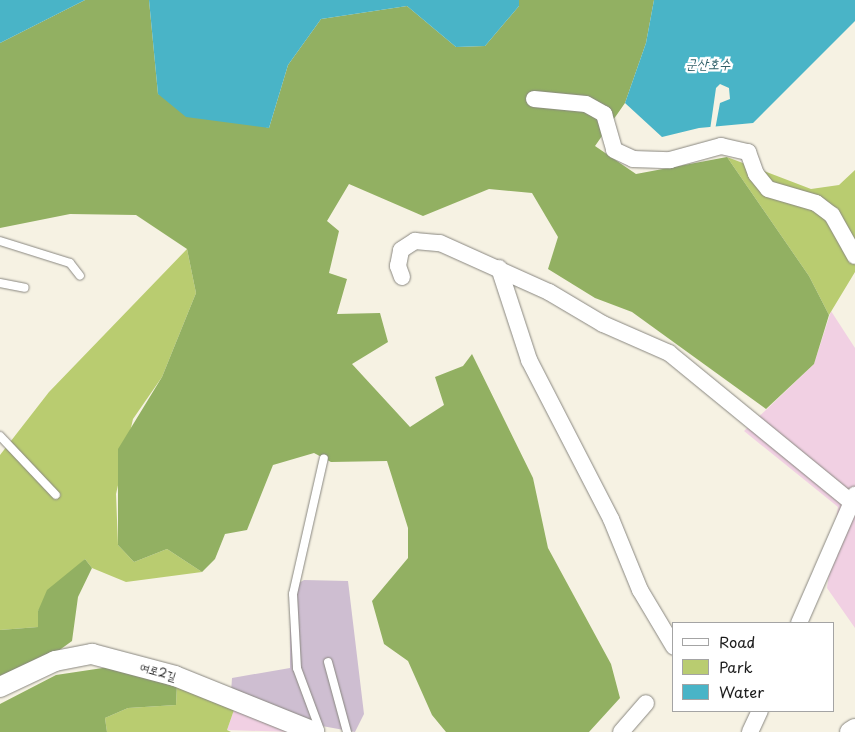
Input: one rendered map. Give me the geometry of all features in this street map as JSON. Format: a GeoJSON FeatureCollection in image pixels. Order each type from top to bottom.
{"type":"FeatureCollection","features":[{"type":"Feature","properties":{"kind":"street"},"geometry":{"type":"LineString","coordinates":[[534,99],[586,104],[604,114],[614,150],[633,159],[670,160],[721,146],[748,152],[756,174],[768,189],[816,203],[845,232],[855,256]]}},
{"type":"Feature","properties":{"kind":"street"},"geometry":{"type":"LineString","coordinates":[[402,277],[398,258],[416,241],[440,243],[499,268],[603,324],[668,353],[853,499],[799,622]]}},
{"type":"Feature","properties":{"kind":"street"},"geometry":{"type":"LineString","coordinates":[[499,268],[530,360],[615,528],[640,590],[672,644]]}},
{"type":"Feature","properties":{"kind":"street","name":"여로2길"},"geometry":{"type":"LineString","coordinates":[[0,687],[55,660],[92,654],[175,676],[299,729],[314,732]]}},
{"type":"Feature","properties":{"kind":"street"},"geometry":{"type":"LineString","coordinates":[[621,732],[646,703]]}},
{"type":"Feature","properties":{"kind":"street"},"geometry":{"type":"LineString","coordinates":[[750,732],[758,712]]}},
{"type":"Feature","properties":{"kind":"street"},"geometry":{"type":"LineString","coordinates":[[850,732],[855,729]]}},
{"type":"Feature","properties":{"kind":"lane"},"geometry":{"type":"LineString","coordinates":[[0,241],[70,264],[80,276]]}},
{"type":"Feature","properties":{"kind":"lane"},"geometry":{"type":"LineString","coordinates":[[0,283],[25,288]]}},
{"type":"Feature","properties":{"kind":"lane"},"geometry":{"type":"LineString","coordinates":[[0,436],[56,495]]}},
{"type":"Feature","properties":{"kind":"lane"},"geometry":{"type":"LineString","coordinates":[[321,732],[297,668],[292,594],[324,458]]}},
{"type":"Feature","properties":{"kind":"lane"},"geometry":{"type":"LineString","coordinates":[[328,662],[347,732]]}},
{"type":"Feature","properties":{"kind":"shaded area"},"geometry":{"type":"Polygon","coordinates":[[[831,311],[855,348],[855,628],[827,588],[838,507],[744,431],[814,364],[831,311]]]}},
{"type":"Feature","properties":{"kind":"shaded area"},"geometry":{"type":"Polygon","coordinates":[[[304,580],[348,581],[364,714],[355,732],[311,724],[231,693],[232,678],[290,668],[290,588],[304,580]]]}},
{"type":"Feature","properties":{"kind":"shaded area"},"geometry":{"type":"Polygon","coordinates":[[[235,707],[291,732],[227,730],[235,707]]]}},
{"type":"Feature","properties":{"kind":"green space"},"geometry":{"type":"Polygon","coordinates":[[[85,0],[149,0],[158,94],[269,128],[288,65],[321,19],[407,6],[456,47],[485,46],[519,6],[519,0],[654,0],[646,43],[625,103],[595,146],[636,174],[727,157],[809,276],[829,315],[814,364],[766,409],[632,312],[595,298],[548,269],[558,237],[532,193],[489,189],[423,216],[349,184],[327,221],[339,231],[329,273],[347,279],[337,314],[380,313],[388,342],[352,364],[410,427],[444,405],[435,377],[463,366],[472,354],[533,478],[548,548],[611,664],[620,698],[589,732],[446,732],[432,715],[408,661],[384,644],[372,601],[408,558],[408,528],[387,461],[331,462],[314,453],[273,465],[247,530],[225,534],[215,559],[202,572],[167,549],[134,562],[118,545],[118,449],[162,377],[196,293],[187,249],[136,215],[70,214],[0,228],[0,43],[85,0]]]}},
{"type":"Feature","properties":{"kind":"green space"},"geometry":{"type":"Polygon","coordinates":[[[727,157],[811,189],[839,185],[855,170],[855,272],[829,315],[809,276],[727,157]]]}},
{"type":"Feature","properties":{"kind":"green space"},"geometry":{"type":"Polygon","coordinates":[[[187,249],[196,293],[162,377],[133,419],[116,494],[118,545],[134,562],[167,549],[202,572],[126,582],[92,568],[85,559],[38,611],[38,627],[0,630],[0,455],[49,392],[187,249]]]}},
{"type":"Feature","properties":{"kind":"green space"},"geometry":{"type":"Polygon","coordinates":[[[85,559],[92,568],[78,597],[72,641],[54,654],[0,678],[0,630],[38,627],[38,611],[47,590],[85,559]]]}},
{"type":"Feature","properties":{"kind":"green space"},"geometry":{"type":"Polygon","coordinates":[[[116,666],[177,684],[176,705],[128,708],[105,718],[107,732],[0,732],[0,704],[56,675],[116,666]]]}},
{"type":"Feature","properties":{"kind":"green space"},"geometry":{"type":"Polygon","coordinates":[[[177,684],[235,707],[227,730],[231,732],[107,732],[105,718],[128,708],[176,705],[177,684]]]}},
{"type":"Feature","properties":{"kind":"water"},"geometry":{"type":"Polygon","coordinates":[[[0,0],[85,0],[0,43],[0,0]]]}},
{"type":"Feature","properties":{"kind":"water"},"geometry":{"type":"Polygon","coordinates":[[[149,0],[519,0],[519,6],[485,46],[456,47],[407,6],[321,19],[288,65],[269,128],[186,117],[158,94],[149,0]]]}},
{"type":"Feature","properties":{"kind":"water","name":"군산호수"},"geometry":{"type":"Polygon","coordinates":[[[654,0],[855,0],[855,21],[753,123],[699,128],[662,137],[625,103],[646,43],[654,0]]]}},
{"type":"Feature","properties":{"kind":"pier"},"geometry":{"type":"Polygon","coordinates":[[[720,84],[729,88],[730,99],[720,103],[715,130],[710,130],[716,88],[720,84]]]}}]}
